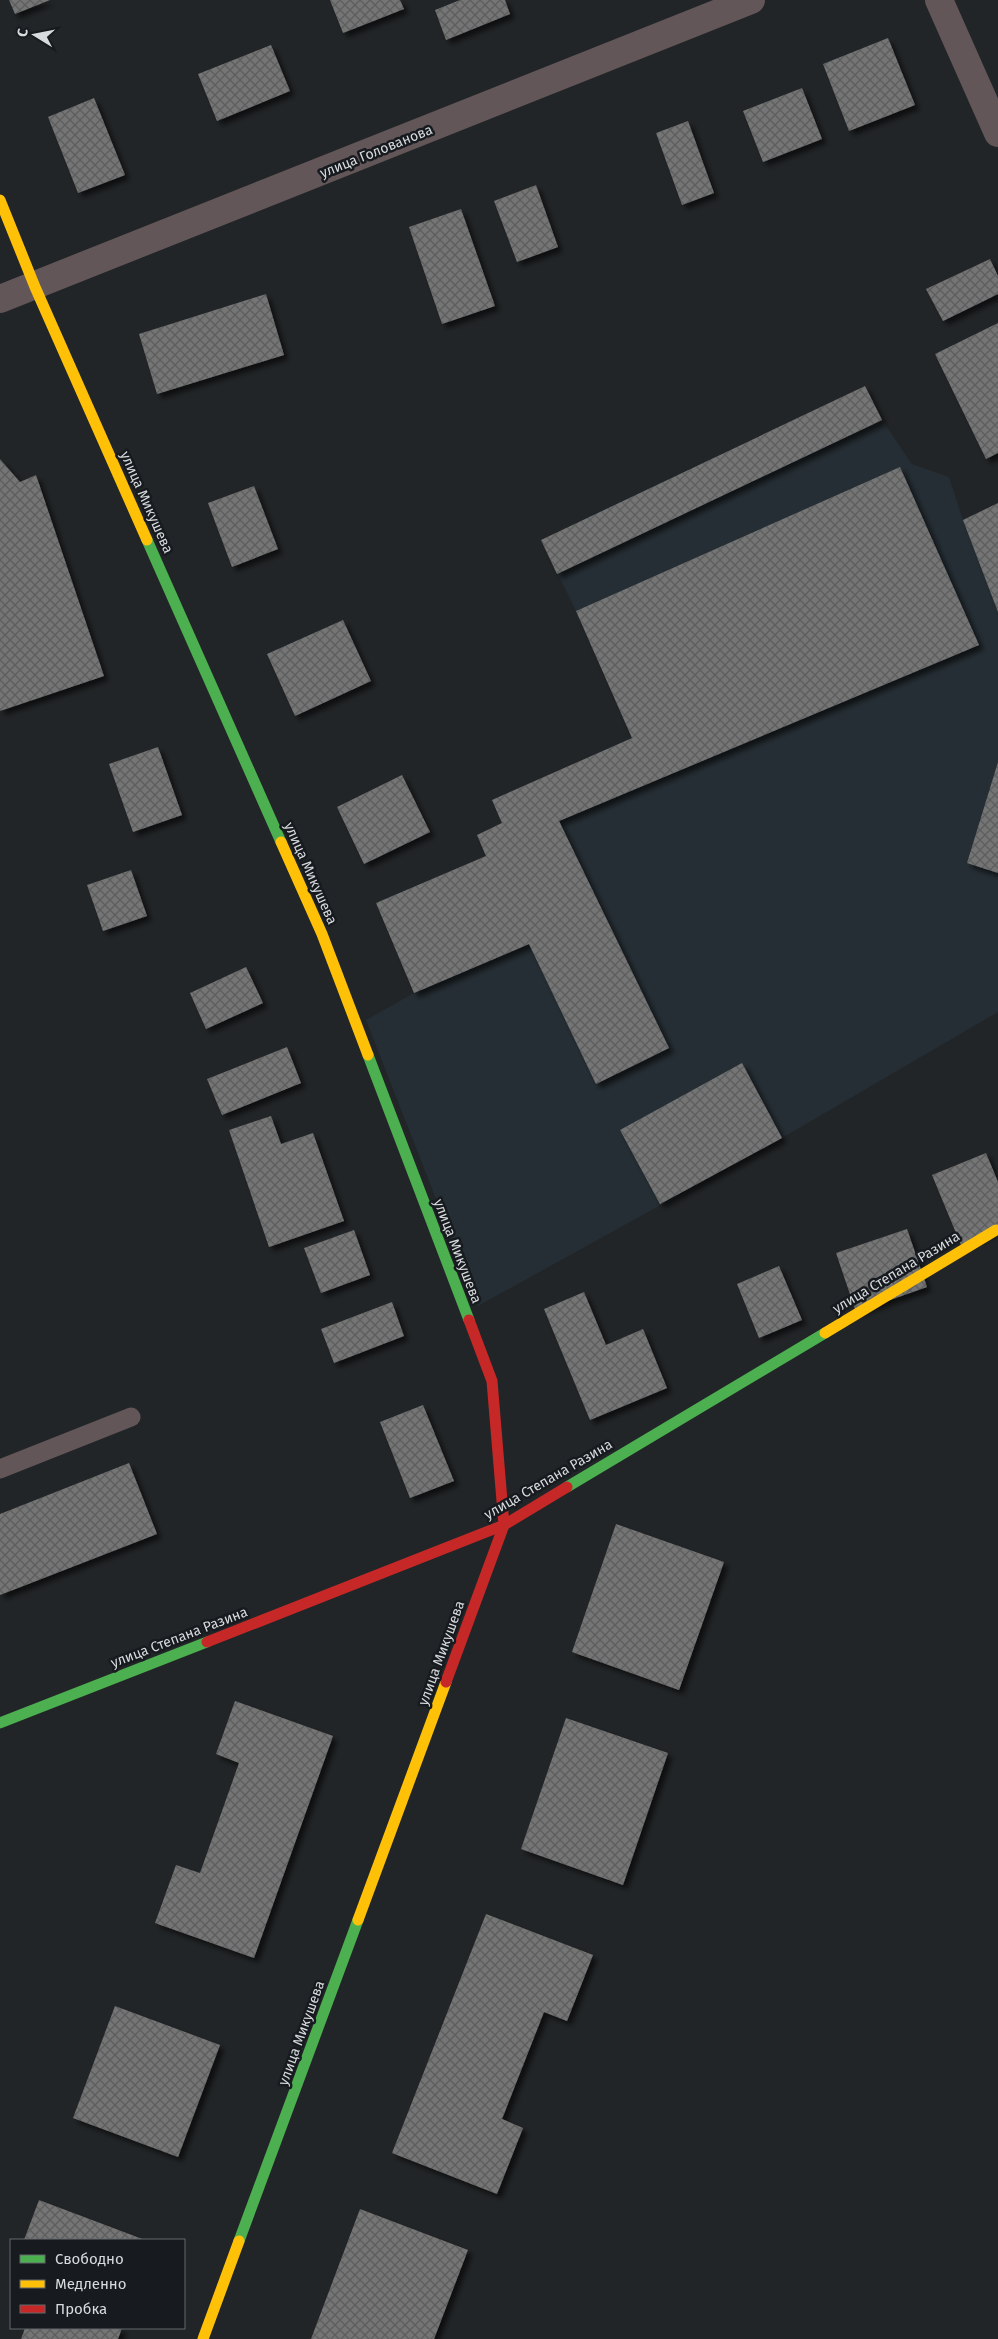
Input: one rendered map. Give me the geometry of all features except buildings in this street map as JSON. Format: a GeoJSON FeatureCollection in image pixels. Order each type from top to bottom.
{"type":"FeatureCollection","features":[{"type":"Feature","properties":{"kind":"street","name":"улица Голованова"},"geometry":{"type":"LineString","coordinates":[[0,300],[751,0]]}},
{"type":"Feature","properties":{"kind":"street"},"geometry":{"type":"LineString","coordinates":[[940,0],[998,133]]}},
{"type":"Feature","properties":{"kind":"street","name":"улица Микушева"},"geometry":{"type":"LineString","coordinates":[[0,200],[35,287],[322,934],[492,1381],[504,1525],[203,2339]]}},
{"type":"Feature","properties":{"kind":"street","name":"улица Степана Разина"},"geometry":{"type":"LineString","coordinates":[[0,1723],[504,1525],[996,1230]]}},
{"type":"Feature","properties":{"kind":"lane"},"geometry":{"type":"LineString","coordinates":[[0,1469],[132,1417]]}},
{"type":"Feature","properties":{"kind":"shaded area"},"geometry":{"type":"Polygon","coordinates":[[[865,386],[882,420],[912,464],[949,477],[963,520],[998,503],[998,1012],[782,1138],[478,1306],[366,1020],[414,993],[376,903],[486,856],[477,835],[501,823],[492,800],[632,738],[576,611],[541,540],[865,386]]]}},
{"type":"Feature","properties":{"kind":"traffic: fast"},"geometry":{"type":"LineString","coordinates":[[147,540],[281,842]]}},
{"type":"Feature","properties":{"kind":"traffic: fast"},"geometry":{"type":"LineString","coordinates":[[368,1055],[469,1320]]}},
{"type":"Feature","properties":{"kind":"traffic: fast"},"geometry":{"type":"LineString","coordinates":[[567,1487],[825,1333]]}},
{"type":"Feature","properties":{"kind":"traffic: fast"},"geometry":{"type":"LineString","coordinates":[[0,1723],[207,1642]]}},
{"type":"Feature","properties":{"kind":"traffic: fast"},"geometry":{"type":"LineString","coordinates":[[239,2241],[358,1920]]}},
{"type":"Feature","properties":{"kind":"traffic: slow"},"geometry":{"type":"LineString","coordinates":[[0,200],[35,287],[147,540]]}},
{"type":"Feature","properties":{"kind":"traffic: slow"},"geometry":{"type":"LineString","coordinates":[[281,842],[322,934],[368,1055]]}},
{"type":"Feature","properties":{"kind":"traffic: slow"},"geometry":{"type":"LineString","coordinates":[[825,1333],[996,1230]]}},
{"type":"Feature","properties":{"kind":"traffic: slow"},"geometry":{"type":"LineString","coordinates":[[358,1920],[446,1682]]}},
{"type":"Feature","properties":{"kind":"traffic: slow"},"geometry":{"type":"LineString","coordinates":[[203,2339],[239,2241]]}},
{"type":"Feature","properties":{"kind":"traffic: jam"},"geometry":{"type":"LineString","coordinates":[[446,1682],[504,1525],[492,1381],[469,1320]]}},
{"type":"Feature","properties":{"kind":"traffic: jam"},"geometry":{"type":"LineString","coordinates":[[207,1642],[504,1525],[567,1487]]}}]}
